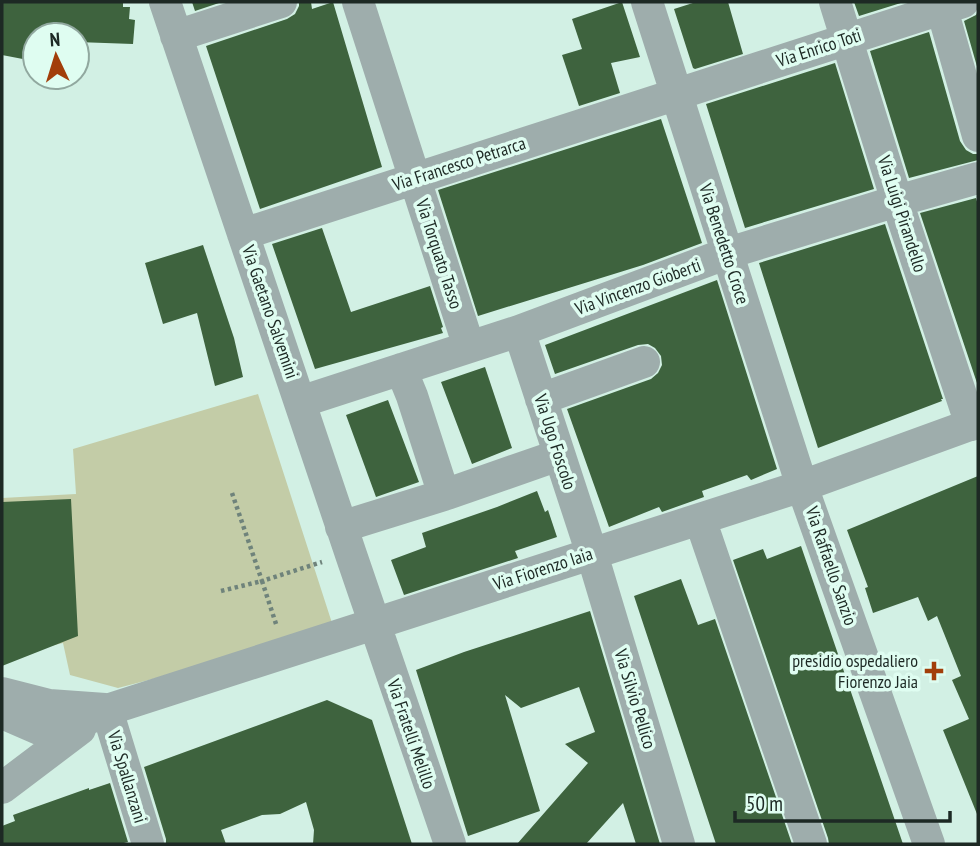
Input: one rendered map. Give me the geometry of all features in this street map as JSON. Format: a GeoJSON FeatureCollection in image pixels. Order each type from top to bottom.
{"type":"FeatureCollection","features":[{"type":"Feature","properties":{"kind":"street","name":"Via Gaetano Salvemini"},"geometry":{"type":"LineString","coordinates":[[165,2],[373,624]]}},
{"type":"Feature","properties":{"kind":"street"},"geometry":{"type":"LineString","coordinates":[[176,36],[281,2]]}},
{"type":"Feature","properties":{"kind":"street","name":"Via Torquato Tasso"},"geometry":{"type":"LineString","coordinates":[[358,2],[469,347]]}},
{"type":"Feature","properties":{"kind":"street","name":"Via Benedetto Croce"},"geometry":{"type":"LineString","coordinates":[[647,2],[802,486]]}},
{"type":"Feature","properties":{"kind":"street","name":"Via Luigi Pirandello"},"geometry":{"type":"LineString","coordinates":[[835,2],[897,201],[974,423]]}},
{"type":"Feature","properties":{"kind":"street"},"geometry":{"type":"LineString","coordinates":[[948,4],[978,136]]}},
{"type":"Feature","properties":{"kind":"street","name":"Via Enrico Toti"},"geometry":{"type":"LineString","coordinates":[[676,94],[948,4]]}},
{"type":"Feature","properties":{"kind":"street","name":"Via Francesco Petrarca"},"geometry":{"type":"LineString","coordinates":[[243,234],[676,94]]}},
{"type":"Feature","properties":{"kind":"street","name":"Via Vincenzo Gioberti"},"geometry":{"type":"LineString","coordinates":[[300,401],[519,331],[728,253],[978,178]]}},
{"type":"Feature","properties":{"kind":"street","name":"Via Ugo Foscolo"},"geometry":{"type":"LineString","coordinates":[[519,331],[592,554]]}},
{"type":"Feature","properties":{"kind":"street"},"geometry":{"type":"LineString","coordinates":[[541,399],[644,362]]}},
{"type":"Feature","properties":{"kind":"street"},"geometry":{"type":"LineString","coordinates":[[401,369],[444,495]]}},
{"type":"Feature","properties":{"kind":"street","name":"Via Fiorenzo Iaia"},"geometry":{"type":"LineString","coordinates":[[107,709],[802,486],[974,423]]}},
{"type":"Feature","properties":{"kind":"street"},"geometry":{"type":"LineString","coordinates":[[346,540],[444,495],[559,455]]}},
{"type":"Feature","properties":{"kind":"street","name":"Via Raffaello Sanzio"},"geometry":{"type":"LineString","coordinates":[[802,486],[929,844]]}},
{"type":"Feature","properties":{"kind":"street"},"geometry":{"type":"LineString","coordinates":[[700,519],[811,844]]}},
{"type":"Feature","properties":{"kind":"street","name":"Via Silvio Pellico"},"geometry":{"type":"LineString","coordinates":[[592,554],[679,844]]}},
{"type":"Feature","properties":{"kind":"street","name":"Via Fratelli Melillo"},"geometry":{"type":"LineString","coordinates":[[373,624],[450,844]]}},
{"type":"Feature","properties":{"kind":"street"},"geometry":{"type":"LineString","coordinates":[[2,693],[50,705],[107,709]]}},
{"type":"Feature","properties":{"kind":"street"},"geometry":{"type":"LineString","coordinates":[[2,713],[53,735],[107,709]]}},
{"type":"Feature","properties":{"kind":"street"},"geometry":{"type":"LineString","coordinates":[[2,788],[107,709]]}},
{"type":"Feature","properties":{"kind":"street","name":"Via Spallanzani"},"geometry":{"type":"LineString","coordinates":[[107,709],[148,844]]}},
{"type":"Feature","properties":{"kind":"path"},"geometry":{"type":"LineString","coordinates":[[232,493],[278,628]]}},
{"type":"Feature","properties":{"kind":"path"},"geometry":{"type":"LineString","coordinates":[[221,592],[262,581],[346,540]]}},
{"type":"Feature","properties":{"kind":"green space"},"geometry":{"type":"Polygon","coordinates":[[[258,394],[332,623],[118,688],[70,675],[63,643],[2,658],[2,498],[76,494],[73,449],[258,394]]]}},
{"type":"Feature","properties":{"kind":"building"},"geometry":{"type":"Polygon","coordinates":[[[2,2],[123,2],[123,7],[130,7],[129,19],[135,20],[133,44],[91,42],[91,21],[21,21],[21,59],[2,55],[2,2]]]}},
{"type":"Feature","properties":{"kind":"building"},"geometry":{"type":"Polygon","coordinates":[[[192,2],[222,2],[195,11],[192,2]]]}},
{"type":"Feature","properties":{"kind":"building"},"geometry":{"type":"Polygon","coordinates":[[[299,2],[311,2],[312,9],[333,2],[382,167],[260,209],[206,46],[287,19],[295,14],[299,2]]]}},
{"type":"Feature","properties":{"kind":"building"},"geometry":{"type":"Polygon","coordinates":[[[622,2],[640,57],[611,63],[620,93],[579,106],[562,55],[582,49],[572,19],[622,2]]]}},
{"type":"Feature","properties":{"kind":"building"},"geometry":{"type":"Polygon","coordinates":[[[696,2],[728,2],[743,54],[693,68],[674,9],[696,2]]]}},
{"type":"Feature","properties":{"kind":"building"},"geometry":{"type":"Polygon","coordinates":[[[854,2],[904,2],[859,16],[854,2]]]}},
{"type":"Feature","properties":{"kind":"building"},"geometry":{"type":"Polygon","coordinates":[[[978,11],[978,70],[964,21],[978,11]]]}},
{"type":"Feature","properties":{"kind":"building"},"geometry":{"type":"Polygon","coordinates":[[[929,32],[960,141],[966,150],[978,154],[978,160],[909,178],[870,51],[929,32]]]}},
{"type":"Feature","properties":{"kind":"building"},"geometry":{"type":"Polygon","coordinates":[[[835,63],[874,189],[745,228],[706,104],[835,63]]]}},
{"type":"Feature","properties":{"kind":"building"},"geometry":{"type":"Polygon","coordinates":[[[661,119],[702,243],[643,265],[478,316],[438,190],[661,119]]]}},
{"type":"Feature","properties":{"kind":"building"},"geometry":{"type":"Polygon","coordinates":[[[976,198],[978,205],[978,386],[920,213],[976,198]]]}},
{"type":"Feature","properties":{"kind":"building"},"geometry":{"type":"Polygon","coordinates":[[[885,224],[943,399],[818,448],[759,263],[885,224]]]}},
{"type":"Feature","properties":{"kind":"building"},"geometry":{"type":"Polygon","coordinates":[[[322,228],[351,312],[430,286],[443,333],[315,369],[272,244],[322,228]]]}},
{"type":"Feature","properties":{"kind":"building"},"geometry":{"type":"Polygon","coordinates":[[[203,245],[234,338],[243,377],[215,386],[197,313],[163,324],[145,263],[203,245]]]}},
{"type":"Feature","properties":{"kind":"building"},"geometry":{"type":"Polygon","coordinates":[[[717,280],[777,469],[751,480],[747,475],[702,491],[704,497],[662,512],[659,507],[609,527],[567,409],[651,379],[662,365],[661,356],[648,344],[638,345],[555,374],[545,345],[717,280]]]}},
{"type":"Feature","properties":{"kind":"building"},"geometry":{"type":"Polygon","coordinates":[[[485,367],[512,448],[472,464],[441,382],[485,367]]]}},
{"type":"Feature","properties":{"kind":"building"},"geometry":{"type":"Polygon","coordinates":[[[388,400],[419,482],[376,497],[346,415],[388,400]]]}},
{"type":"Feature","properties":{"kind":"building"},"geometry":{"type":"Polygon","coordinates":[[[978,476],[977,814],[943,730],[969,719],[952,680],[961,676],[937,616],[928,621],[918,597],[873,613],[865,588],[868,587],[847,530],[978,476]]]}},
{"type":"Feature","properties":{"kind":"building"},"geometry":{"type":"Polygon","coordinates":[[[537,491],[545,512],[548,510],[557,537],[515,551],[518,558],[404,595],[391,560],[426,547],[422,533],[537,491]]]}},
{"type":"Feature","properties":{"kind":"building"},"geometry":{"type":"Polygon","coordinates":[[[71,499],[78,636],[2,666],[2,502],[71,499]]]}},
{"type":"Feature","properties":{"kind":"building"},"geometry":{"type":"Polygon","coordinates":[[[801,546],[903,844],[829,844],[733,560],[763,549],[767,559],[801,546]]]}},
{"type":"Feature","properties":{"kind":"building"},"geometry":{"type":"Polygon","coordinates":[[[681,579],[698,625],[715,619],[792,844],[716,844],[634,596],[681,579]]]}},
{"type":"Feature","properties":{"kind":"building"},"geometry":{"type":"Polygon","coordinates":[[[590,611],[660,844],[636,844],[623,803],[586,844],[517,844],[588,763],[565,744],[595,732],[579,687],[521,708],[505,695],[540,811],[468,836],[416,670],[590,611]]]}},
{"type":"Feature","properties":{"kind":"building"},"geometry":{"type":"Polygon","coordinates":[[[327,700],[372,720],[412,844],[313,844],[314,830],[306,802],[280,814],[262,815],[221,830],[226,844],[166,844],[144,767],[327,700]]]}},
{"type":"Feature","properties":{"kind":"building"},"geometry":{"type":"Polygon","coordinates":[[[110,783],[128,842],[2,844],[2,826],[15,821],[13,815],[110,783]]]}},
{"type":"Feature","properties":{"kind":"place","name":"presidio ospedaliero Fiorenzo Jaia"},"geometry":{"type":"Point","coordinates":[934,671]}}]}
